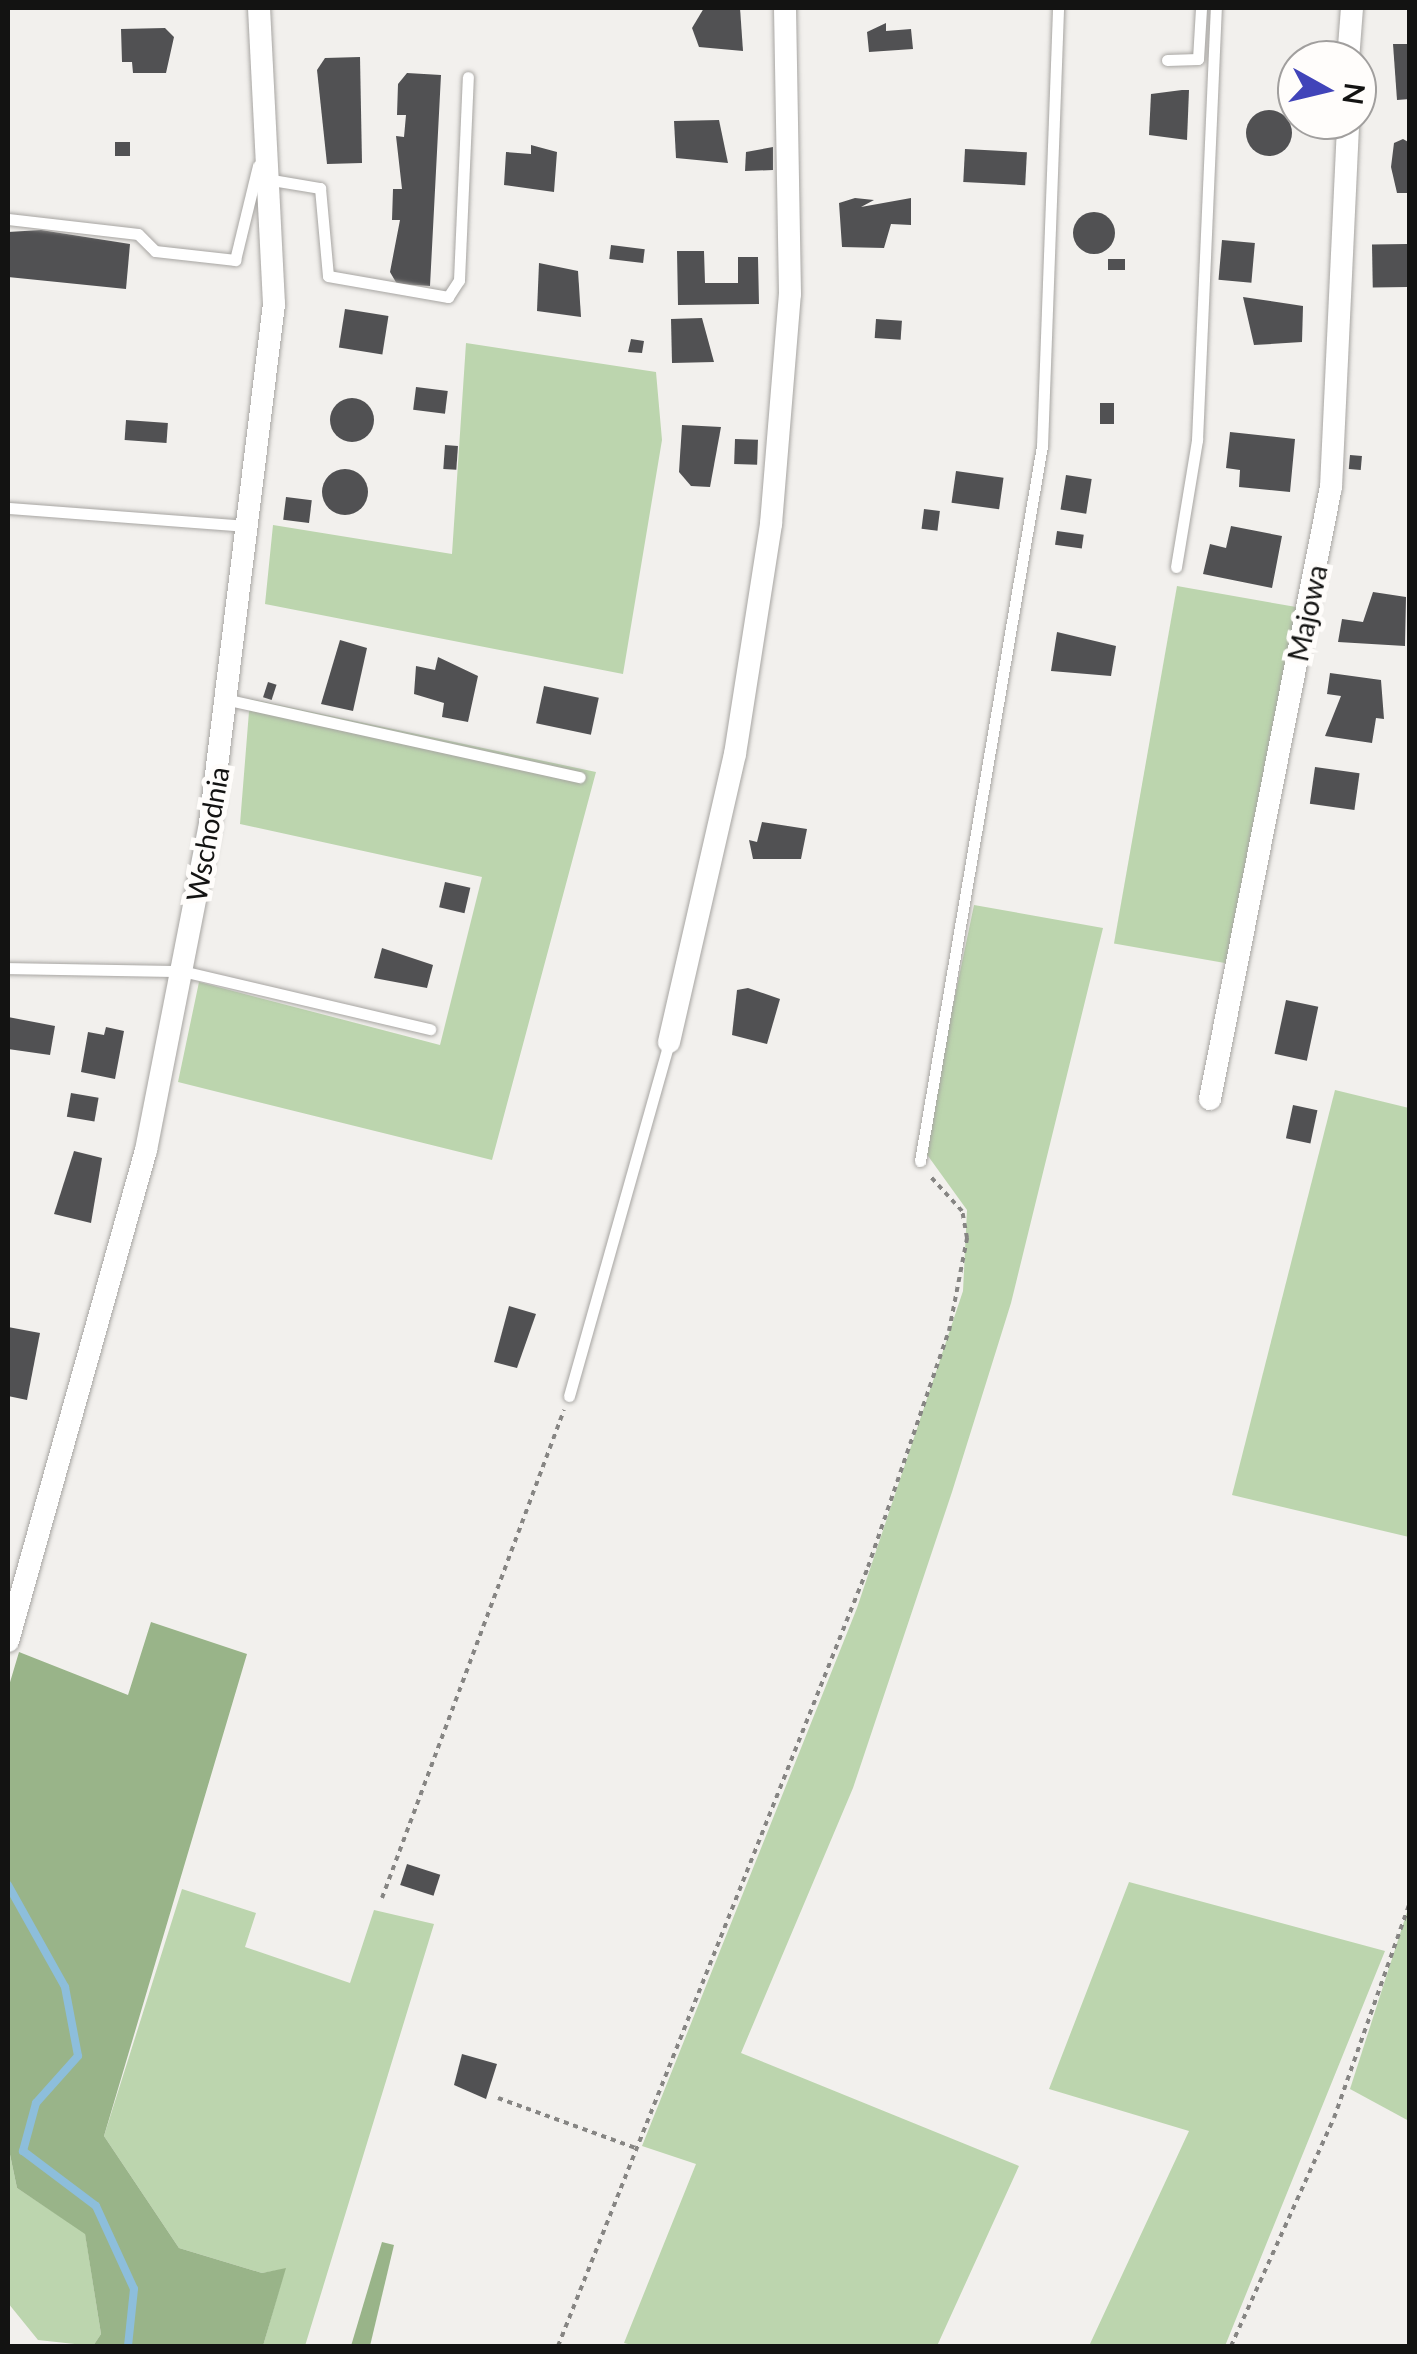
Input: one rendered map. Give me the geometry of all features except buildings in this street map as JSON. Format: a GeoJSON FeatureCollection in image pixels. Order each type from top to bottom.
{"type":"FeatureCollection","features":[{"type":"Feature","properties":{"kind":"street","name":"Wschodnia"},"geometry":{"type":"LineString","coordinates":[[8,1641],[142,1166],[182,971],[229,700],[252,526],[274,304],[272,180],[259,8]]}},
{"type":"Feature","properties":{"kind":"street"},"geometry":{"type":"LineString","coordinates":[[669,1042],[735,754],[771,524],[792,241],[785,8]]}},
{"type":"Feature","properties":{"kind":"street"},"geometry":{"type":"LineString","coordinates":[[1350,40],[1352,8]]}},
{"type":"Feature","properties":{"kind":"street","name":"Majowa"},"geometry":{"type":"LineString","coordinates":[[1210,1100],[1331,487],[1347,140]]}},
{"type":"Feature","properties":{"kind":"lane"},"geometry":{"type":"LineString","coordinates":[[920,1161],[1042,446],[1058,8]]}},
{"type":"Feature","properties":{"kind":"lane"},"geometry":{"type":"LineString","coordinates":[[1167,60],[1198,59],[1201,8]]}},
{"type":"Feature","properties":{"kind":"lane"},"geometry":{"type":"LineString","coordinates":[[1176,567],[1197,440],[1216,8]]}},
{"type":"Feature","properties":{"kind":"lane"},"geometry":{"type":"LineString","coordinates":[[272,180],[320,188],[328,276],[448,297],[459,280],[468,77]]}},
{"type":"Feature","properties":{"kind":"lane"},"geometry":{"type":"LineString","coordinates":[[8,219],[138,234],[155,251],[234,260],[266,102]]}},
{"type":"Feature","properties":{"kind":"lane"},"geometry":{"type":"LineString","coordinates":[[8,508],[252,526]]}},
{"type":"Feature","properties":{"kind":"lane"},"geometry":{"type":"LineString","coordinates":[[229,700],[580,777]]}},
{"type":"Feature","properties":{"kind":"lane"},"geometry":{"type":"LineString","coordinates":[[8,968],[182,971],[430,1029]]}},
{"type":"Feature","properties":{"kind":"lane"},"geometry":{"type":"LineString","coordinates":[[569,1396],[669,1042]]}},
{"type":"Feature","properties":{"kind":"path"},"geometry":{"type":"LineString","coordinates":[[558,2346],[861,1585],[949,1331],[968,1238],[962,1212],[920,1161]]}},
{"type":"Feature","properties":{"kind":"path"},"geometry":{"type":"LineString","coordinates":[[382,1898],[569,1396]]}},
{"type":"Feature","properties":{"kind":"path"},"geometry":{"type":"LineString","coordinates":[[1231,2346],[1334,2118],[1410,1902]]}},
{"type":"Feature","properties":{"kind":"path"},"geometry":{"type":"LineString","coordinates":[[498,2098],[638,2149]]}},
{"type":"Feature","properties":{"kind":"green space"},"geometry":{"type":"Polygon","coordinates":[[[466,343],[656,372],[662,440],[623,674],[265,604],[273,525],[452,554],[466,343]]]}},
{"type":"Feature","properties":{"kind":"green space"},"geometry":{"type":"Polygon","coordinates":[[[1177,586],[1302,608],[1239,966],[1114,943],[1177,586]]]}},
{"type":"Feature","properties":{"kind":"green space"},"geometry":{"type":"Polygon","coordinates":[[[250,699],[596,772],[492,1160],[178,1082],[199,982],[440,1045],[482,877],[240,824],[250,699]]]}},
{"type":"Feature","properties":{"kind":"green space"},"geometry":{"type":"Polygon","coordinates":[[[974,905],[1103,928],[1011,1303],[952,1492],[853,1788],[741,2053],[1019,2166],[937,2346],[636,2346],[624,2343],[696,2164],[642,2146],[857,1608],[963,1291],[967,1210],[923,1149],[974,905]]]}},
{"type":"Feature","properties":{"kind":"green space"},"geometry":{"type":"Polygon","coordinates":[[[1335,1090],[1409,1108],[1409,1537],[1232,1495],[1335,1090]]]}},
{"type":"Feature","properties":{"kind":"green space"},"geometry":{"type":"Polygon","coordinates":[[[151,1622],[247,1654],[104,2136],[179,2248],[262,2273],[286,2268],[263,2346],[93,2346],[101,2334],[85,2234],[17,2188],[8,2145],[8,1689],[19,1652],[128,1695],[151,1622]]]}},
{"type":"Feature","properties":{"kind":"green space"},"geometry":{"type":"Polygon","coordinates":[[[1129,1882],[1385,1951],[1225,2346],[1089,2346],[1189,2131],[1049,2089],[1129,1882]]]}},
{"type":"Feature","properties":{"kind":"green space"},"geometry":{"type":"Polygon","coordinates":[[[182,1889],[256,1913],[245,1947],[350,1983],[374,1910],[434,1924],[305,2346],[263,2346],[285,2269],[262,2273],[179,2248],[104,2136],[182,1889]]]}},
{"type":"Feature","properties":{"kind":"green space"},"geometry":{"type":"Polygon","coordinates":[[[1409,1906],[1409,2121],[1350,2089],[1409,1906]]]}},
{"type":"Feature","properties":{"kind":"green space"},"geometry":{"type":"Polygon","coordinates":[[[8,2145],[17,2188],[85,2233],[101,2334],[93,2346],[38,2340],[8,2303],[8,2145]]]}},
{"type":"Feature","properties":{"kind":"green space"},"geometry":{"type":"Polygon","coordinates":[[[382,2242],[394,2245],[370,2346],[351,2346],[382,2242]]]}},
{"type":"Feature","properties":{"kind":"waterway"},"geometry":{"type":"LineString","coordinates":[[8,1885],[65,1987],[78,2056],[36,2103],[23,2151],[96,2206],[134,2289],[128,2346]]}}]}
